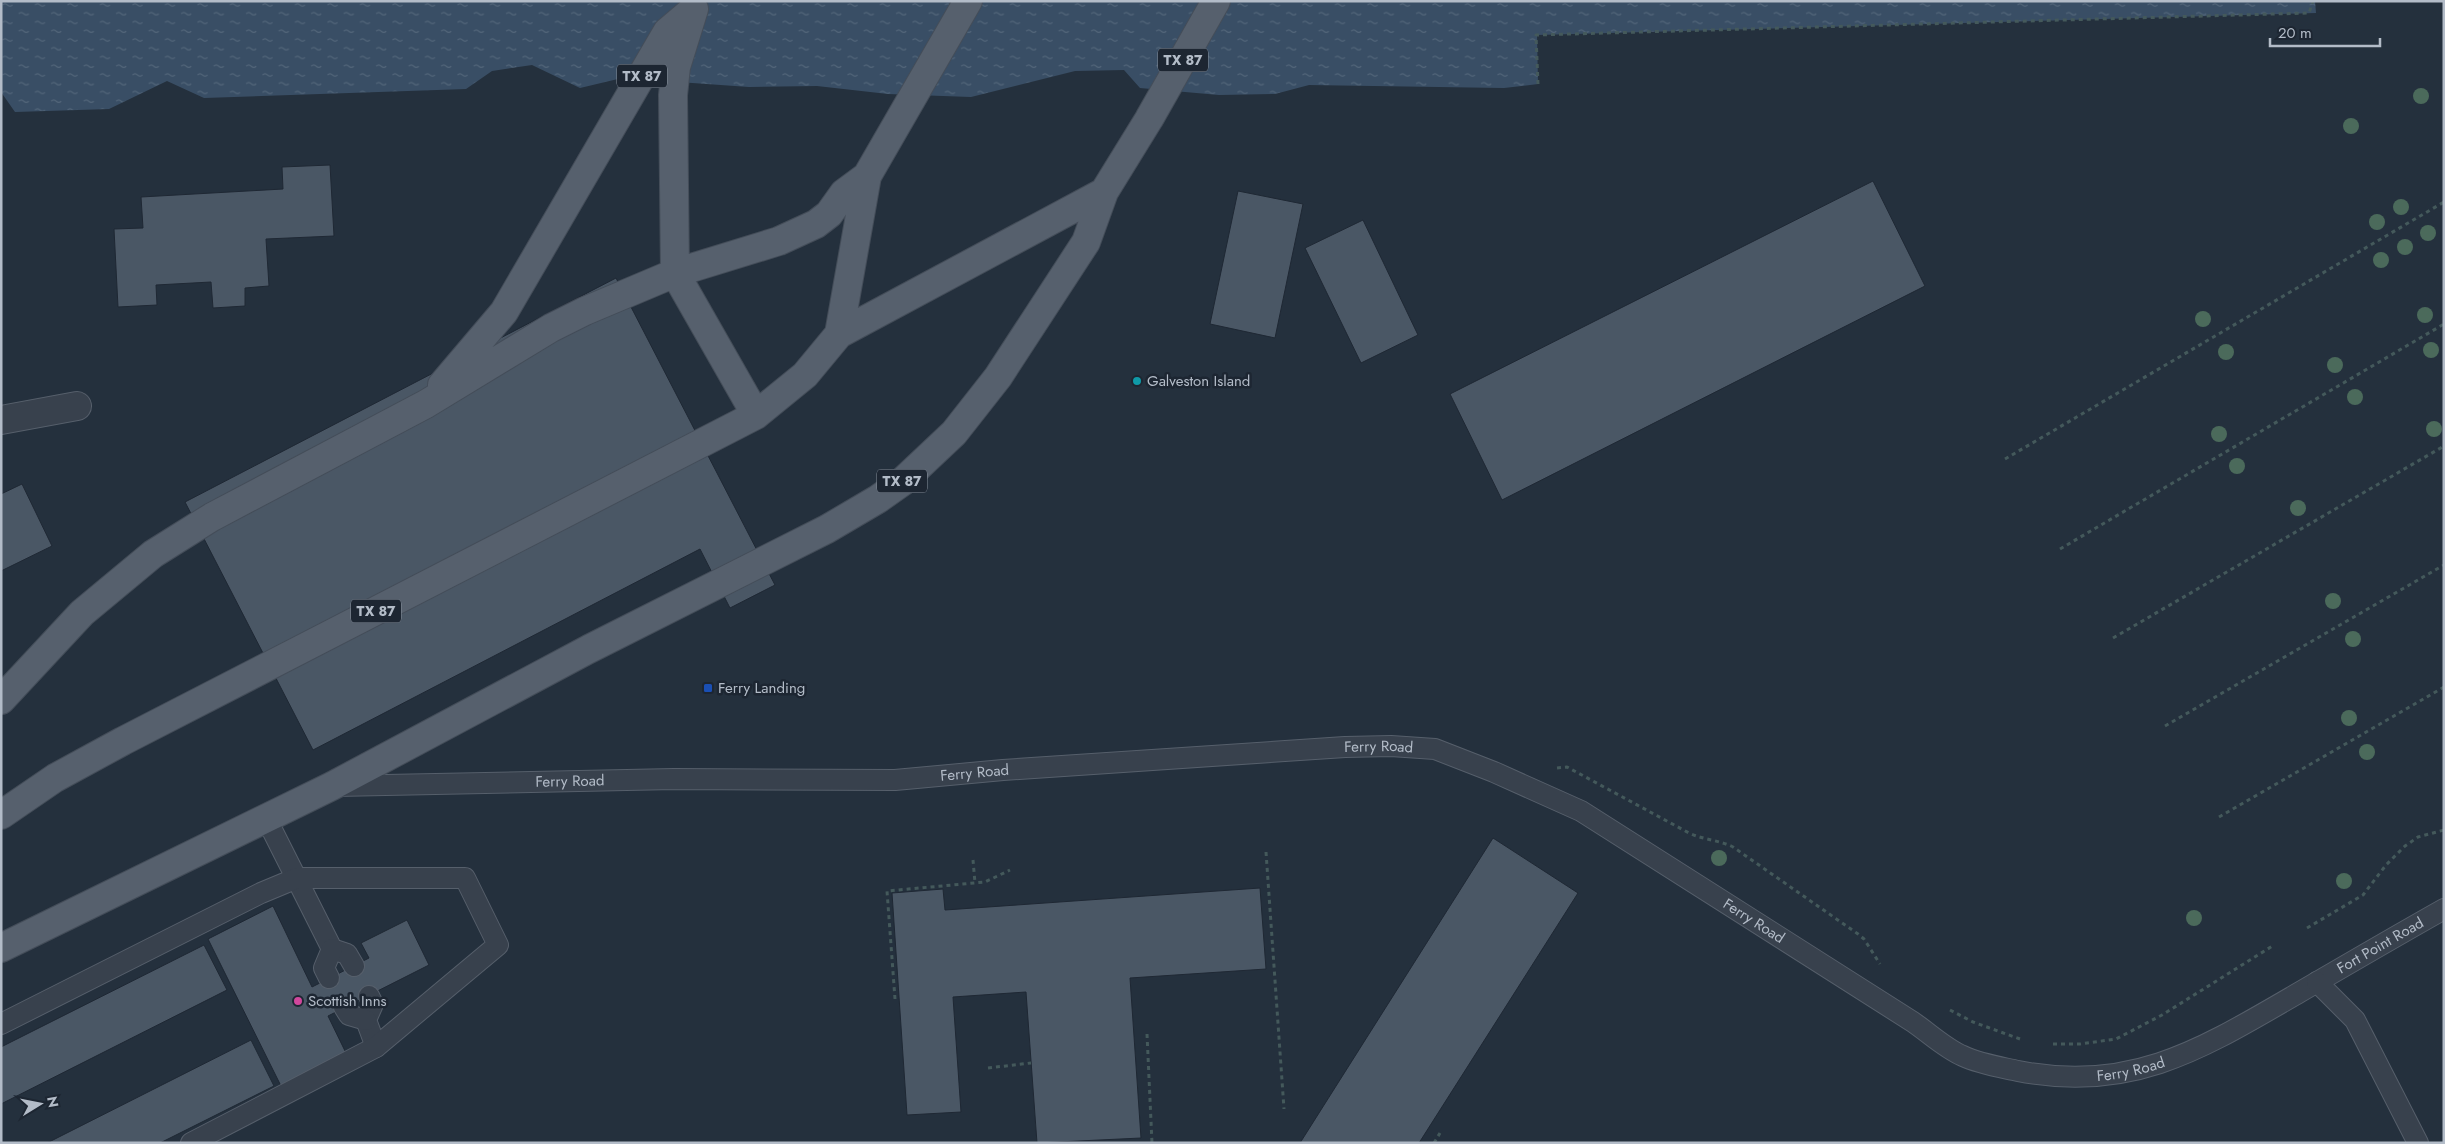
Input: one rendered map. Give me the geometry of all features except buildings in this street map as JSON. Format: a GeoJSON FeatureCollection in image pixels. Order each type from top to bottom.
{"type":"FeatureCollection","features":[{"type":"Feature","properties":{"kind":"main road","name":"TX 87"},"geometry":{"type":"LineString","coordinates":[[839,334],[867,176],[968,1]]}},
{"type":"Feature","properties":{"kind":"main road","name":"TX 87"},"geometry":{"type":"LineString","coordinates":[[1,948],[142,881],[332,786],[589,649],[852,515],[902,482],[932,456],[975,408],[1009,361],[1086,242],[1104,192],[1150,120],[1216,1]]}},
{"type":"Feature","properties":{"kind":"main road","name":"TX 87"},"geometry":{"type":"LineString","coordinates":[[426,404],[504,312],[667,32],[696,5]]}},
{"type":"Feature","properties":{"kind":"main road","name":"TX 87"},"geometry":{"type":"LineString","coordinates":[[696,5],[676,67],[673,95],[672,151],[675,273],[756,416]]}},
{"type":"Feature","properties":{"kind":"main road","name":"TX 87"},"geometry":{"type":"LineString","coordinates":[[1,700],[82,612],[153,554],[212,517],[426,404],[551,328],[675,273],[800,233],[829,214],[844,193],[867,176]]}},
{"type":"Feature","properties":{"kind":"main road","name":"TX 87"},"geometry":{"type":"LineString","coordinates":[[1,816],[55,778],[114,746],[756,416],[805,375],[839,334],[1104,192]]}},
{"type":"Feature","properties":{"kind":"street"},"geometry":{"type":"LineString","coordinates":[[1,420],[77,406]]}},
{"type":"Feature","properties":{"kind":"lane","name":"Ferry Road"},"geometry":{"type":"LineString","coordinates":[[332,786],[674,779],[894,780],[1003,770],[1345,747],[1391,746],[1435,749],[1581,810],[1913,1022],[1962,1056],[1992,1065],[2050,1077],[2080,1078],[2146,1069],[2178,1058],[2226,1035],[2317,982]]}},
{"type":"Feature","properties":{"kind":"lane"},"geometry":{"type":"LineString","coordinates":[[266,818],[332,949],[347,954],[354,966]]}},
{"type":"Feature","properties":{"kind":"lane"},"geometry":{"type":"LineString","coordinates":[[1,1024],[261,893],[297,878],[465,878],[498,945],[376,1048],[191,1143]]}},
{"type":"Feature","properties":{"kind":"lane","name":"Fort Point Road"},"geometry":{"type":"LineString","coordinates":[[2317,982],[2444,909]]}},
{"type":"Feature","properties":{"kind":"lane"},"geometry":{"type":"LineString","coordinates":[[329,978],[324,968],[332,949]]}},
{"type":"Feature","properties":{"kind":"lane"},"geometry":{"type":"LineString","coordinates":[[2317,982],[2356,1020],[2418,1143]]}},
{"type":"Feature","properties":{"kind":"lane"},"geometry":{"type":"LineString","coordinates":[[369,996],[373,1004],[366,1020],[376,1048]]}},
{"type":"Feature","properties":{"kind":"lane"},"geometry":{"type":"LineString","coordinates":[[344,1008],[349,1015],[366,1020]]}},
{"type":"Feature","properties":{"kind":"path"},"geometry":{"type":"LineString","coordinates":[[1538,84],[1536,36],[2310,13],[2313,1]]}},
{"type":"Feature","properties":{"kind":"path"},"geometry":{"type":"LineString","coordinates":[[2005,459],[2444,202]]}},
{"type":"Feature","properties":{"kind":"path"},"geometry":{"type":"LineString","coordinates":[[2060,548],[2444,324]]}},
{"type":"Feature","properties":{"kind":"path"},"geometry":{"type":"LineString","coordinates":[[2113,638],[2444,446]]}},
{"type":"Feature","properties":{"kind":"path"},"geometry":{"type":"LineString","coordinates":[[2165,726],[2444,565]]}},
{"type":"Feature","properties":{"kind":"path"},"geometry":{"type":"LineString","coordinates":[[2219,817],[2444,687]]}},
{"type":"Feature","properties":{"kind":"path"},"geometry":{"type":"LineString","coordinates":[[1540,792],[1554,769],[1562,766],[1567,767],[1689,833],[1698,837],[1721,841],[1734,847],[1858,934],[1882,966]]}},
{"type":"Feature","properties":{"kind":"path"},"geometry":{"type":"LineString","coordinates":[[2307,928],[2363,895],[2386,865],[2405,846],[2418,837],[2444,830]]}},
{"type":"Feature","properties":{"kind":"path"},"geometry":{"type":"LineString","coordinates":[[1266,852],[1284,1109]]}},
{"type":"Feature","properties":{"kind":"path"},"geometry":{"type":"LineString","coordinates":[[973,860],[975,883]]}},
{"type":"Feature","properties":{"kind":"path"},"geometry":{"type":"LineString","coordinates":[[895,999],[887,891],[985,882],[1010,870]]}},
{"type":"Feature","properties":{"kind":"path"},"geometry":{"type":"LineString","coordinates":[[2047,1044],[2080,1044],[2116,1038],[2147,1023],[2274,946]]}},
{"type":"Feature","properties":{"kind":"path"},"geometry":{"type":"LineString","coordinates":[[1947,1008],[1973,1022],[2022,1040]]}},
{"type":"Feature","properties":{"kind":"path"},"geometry":{"type":"LineString","coordinates":[[1147,1034],[1152,1143]]}},
{"type":"Feature","properties":{"kind":"path"},"geometry":{"type":"LineString","coordinates":[[988,1068],[1031,1064]]}},
{"type":"Feature","properties":{"kind":"path"},"geometry":{"type":"LineString","coordinates":[[1434,1143],[1440,1133]]}},
{"type":"Feature","properties":{"kind":"water"},"geometry":{"type":"Polygon","coordinates":[[[1,1],[2315,1],[2316,13],[1537,35],[1538,84],[1504,88],[1309,85],[1275,94],[1219,95],[1140,88],[1124,70],[1075,71],[971,97],[888,94],[817,86],[749,87],[622,78],[580,88],[532,65],[492,71],[466,89],[204,98],[167,81],[109,109],[15,112],[1,92],[1,1]]]}},
{"type":"Feature","properties":{"kind":"place","name":"Galveston Island"},"geometry":{"type":"Point","coordinates":[1137,381]}},
{"type":"Feature","properties":{"kind":"place","name":"Ferry Landing"},"geometry":{"type":"Point","coordinates":[708,688]}},
{"type":"Feature","properties":{"kind":"place","name":"Scottish Inns"},"geometry":{"type":"Point","coordinates":[298,1001]}}]}
